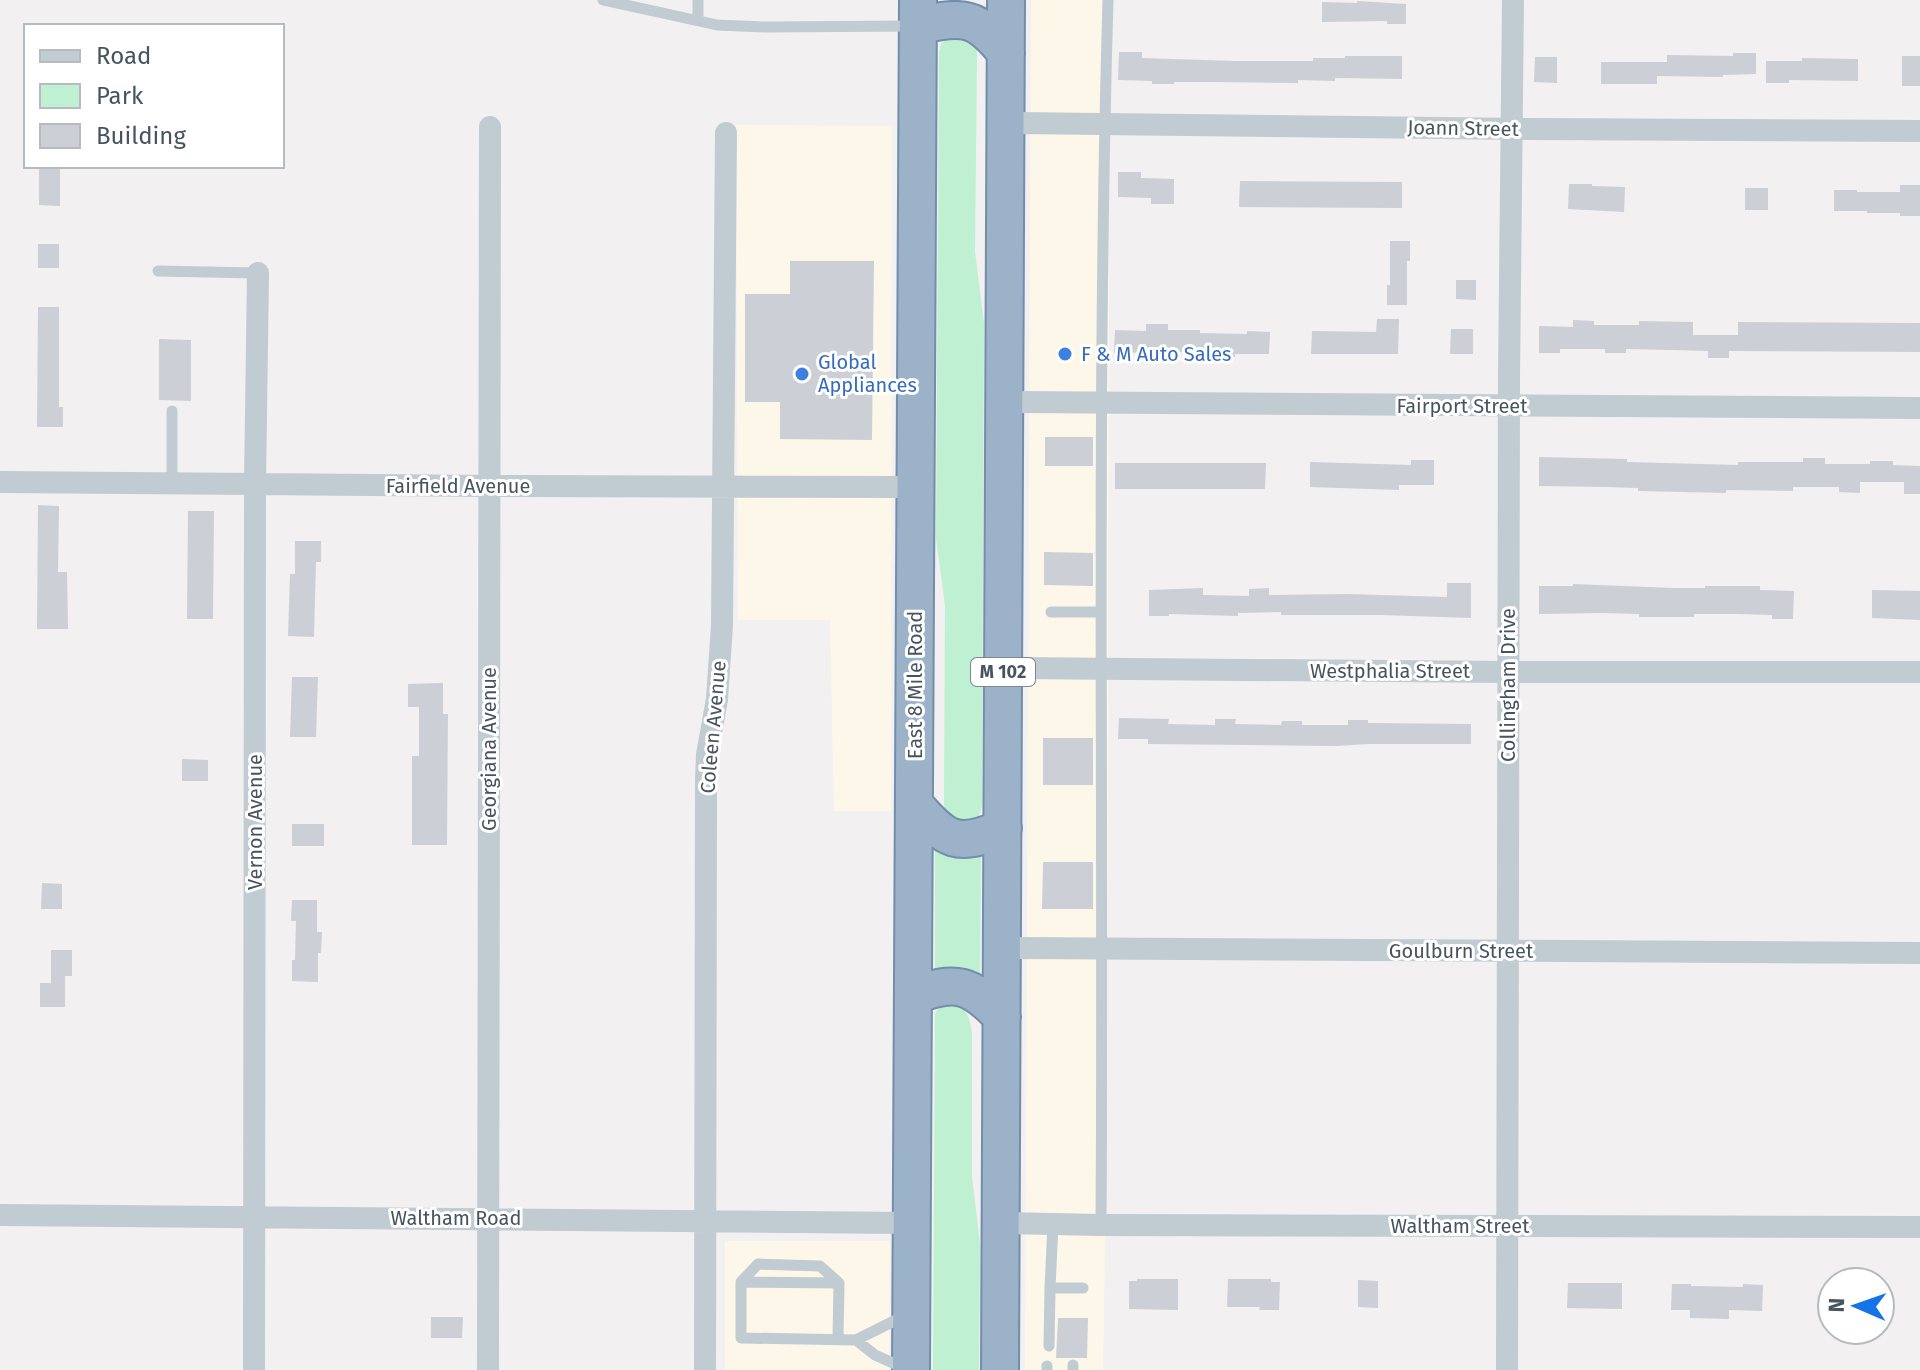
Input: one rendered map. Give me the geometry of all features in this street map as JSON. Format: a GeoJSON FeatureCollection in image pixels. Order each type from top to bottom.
{"type":"FeatureCollection","features":[{"type":"Feature","properties":{"kind":"highway","name":"M 102"},"geometry":{"type":"LineString","coordinates":[[1000,1370],[1006,0]]}},
{"type":"Feature","properties":{"kind":"highway"},"geometry":{"type":"LineString","coordinates":[[918,13],[981,25],[1006,53]]}},
{"type":"Feature","properties":{"kind":"highway","name":"East 8 Mile Road"},"geometry":{"type":"LineString","coordinates":[[910,1370],[918,13]]}},
{"type":"Feature","properties":{"kind":"highway"},"geometry":{"type":"LineString","coordinates":[[915,805],[935,827],[954,838],[976,837],[1003,828]]}},
{"type":"Feature","properties":{"kind":"highway"},"geometry":{"type":"LineString","coordinates":[[913,996],[941,987],[963,987],[985,999],[1002,1017]]}},
{"type":"Feature","properties":{"kind":"street","name":"Collingham Drive"},"geometry":{"type":"LineString","coordinates":[[1507,1370],[1513,0]]}},
{"type":"Feature","properties":{"kind":"street","name":"Joann Street"},"geometry":{"type":"LineString","coordinates":[[1006,123],[1920,131]]}},
{"type":"Feature","properties":{"kind":"street","name":"Georgiana Avenue"},"geometry":{"type":"LineString","coordinates":[[488,1370],[490,127]]}},
{"type":"Feature","properties":{"kind":"street","name":"Coleen Avenue"},"geometry":{"type":"LineString","coordinates":[[705,1370],[706,779],[722,638],[726,133]]}},
{"type":"Feature","properties":{"kind":"street","name":"Vernon Avenue"},"geometry":{"type":"LineString","coordinates":[[254,1370],[258,273]]}},
{"type":"Feature","properties":{"kind":"street","name":"Fairport Street"},"geometry":{"type":"LineString","coordinates":[[1004,402],[1920,408]]}},
{"type":"Feature","properties":{"kind":"street","name":"Fairfield Avenue"},"geometry":{"type":"LineString","coordinates":[[0,482],[916,487]]}},
{"type":"Feature","properties":{"kind":"street","name":"Westphalia Street"},"geometry":{"type":"LineString","coordinates":[[1003,668],[1920,672]]}},
{"type":"Feature","properties":{"kind":"street","name":"Goulburn Street"},"geometry":{"type":"LineString","coordinates":[[1002,948],[1920,953]]}},
{"type":"Feature","properties":{"kind":"street","name":"Waltham Road"},"geometry":{"type":"LineString","coordinates":[[0,1215],[911,1223]]}},
{"type":"Feature","properties":{"kind":"street","name":"Waltham Street"},"geometry":{"type":"LineString","coordinates":[[1001,1223],[1920,1227]]}},
{"type":"Feature","properties":{"kind":"lane"},"geometry":{"type":"LineString","coordinates":[[603,0],[629,3],[717,25],[766,27],[918,13]]}},
{"type":"Feature","properties":{"kind":"lane"},"geometry":{"type":"LineString","coordinates":[[698,0],[698,20]]}},
{"type":"Feature","properties":{"kind":"lane"},"geometry":{"type":"LineString","coordinates":[[1101,1225],[1100,612],[1108,0]]}},
{"type":"Feature","properties":{"kind":"lane"},"geometry":{"type":"LineString","coordinates":[[158,271],[258,273]]}},
{"type":"Feature","properties":{"kind":"lane"},"geometry":{"type":"LineString","coordinates":[[172,411],[172,483]]}},
{"type":"Feature","properties":{"kind":"lane"},"geometry":{"type":"LineString","coordinates":[[1051,612],[1100,612]]}},
{"type":"Feature","properties":{"kind":"lane"},"geometry":{"type":"LineString","coordinates":[[1049,1346],[1053,1224]]}},
{"type":"Feature","properties":{"kind":"lane"},"geometry":{"type":"LineString","coordinates":[[838,1339],[839,1283],[820,1266],[758,1264],[741,1282],[741,1338],[856,1340],[911,1312]]}},
{"type":"Feature","properties":{"kind":"lane"},"geometry":{"type":"LineString","coordinates":[[741,1282],[839,1283]]}},
{"type":"Feature","properties":{"kind":"lane"},"geometry":{"type":"LineString","coordinates":[[1050,1288],[1083,1288]]}},
{"type":"Feature","properties":{"kind":"lane"},"geometry":{"type":"LineString","coordinates":[[856,1340],[875,1355],[910,1370]]}},
{"type":"Feature","properties":{"kind":"shaded area"},"geometry":{"type":"Polygon","coordinates":[[[1031,0],[1110,0],[1106,136],[1109,285],[1108,1082],[1103,1370],[1025,1370],[1031,0]]]}},
{"type":"Feature","properties":{"kind":"shaded area"},"geometry":{"type":"Polygon","coordinates":[[[736,125],[892,126],[891,811],[834,811],[830,620],[738,620],[736,125]]]}},
{"type":"Feature","properties":{"kind":"shaded area"},"geometry":{"type":"Polygon","coordinates":[[[725,1241],[890,1241],[889,1370],[725,1370],[725,1241]]]}},
{"type":"Feature","properties":{"kind":"green space"},"geometry":{"type":"Polygon","coordinates":[[[951,34],[975,43],[977,52],[975,252],[984,323],[982,805],[976,820],[960,825],[946,813],[944,804],[945,605],[936,539],[939,52],[941,44],[951,34]]]}},
{"type":"Feature","properties":{"kind":"green space"},"geometry":{"type":"Polygon","coordinates":[[[936,849],[981,854],[980,976],[935,971],[936,849]]]}},
{"type":"Feature","properties":{"kind":"green space"},"geometry":{"type":"Polygon","coordinates":[[[943,1003],[956,1004],[965,1010],[972,1033],[972,1177],[980,1244],[979,1370],[933,1370],[935,1013],[943,1003]]]}},
{"type":"Feature","properties":{"kind":"building"},"geometry":{"type":"Polygon","coordinates":[[[1322,2],[1406,4],[1406,24],[1387,24],[1387,21],[1322,22],[1322,2]]]}},
{"type":"Feature","properties":{"kind":"building"},"geometry":{"type":"Polygon","coordinates":[[[1119,52],[1142,52],[1142,58],[1235,61],[1402,56],[1402,79],[1152,84],[1152,81],[1118,80],[1119,52]]]}},
{"type":"Feature","properties":{"kind":"building"},"geometry":{"type":"Polygon","coordinates":[[[1733,53],[1756,53],[1756,74],[1657,76],[1657,84],[1601,84],[1601,62],[1667,62],[1667,55],[1733,56],[1733,53]]]}},
{"type":"Feature","properties":{"kind":"building"},"geometry":{"type":"Polygon","coordinates":[[[1902,56],[1920,56],[1920,86],[1902,86],[1902,56]]]}},
{"type":"Feature","properties":{"kind":"building"},"geometry":{"type":"Polygon","coordinates":[[[1535,57],[1557,57],[1557,83],[1534,82],[1535,57]]]}},
{"type":"Feature","properties":{"kind":"building"},"geometry":{"type":"Polygon","coordinates":[[[1802,58],[1858,59],[1858,81],[1789,80],[1789,83],[1766,83],[1766,61],[1802,61],[1802,58]]]}},
{"type":"Feature","properties":{"kind":"building"},"geometry":{"type":"Polygon","coordinates":[[[39,168],[60,168],[60,206],[39,205],[39,168]]]}},
{"type":"Feature","properties":{"kind":"building"},"geometry":{"type":"Polygon","coordinates":[[[1118,172],[1141,172],[1141,178],[1174,179],[1174,204],[1151,204],[1151,198],[1118,197],[1118,172]]]}},
{"type":"Feature","properties":{"kind":"building"},"geometry":{"type":"Polygon","coordinates":[[[1240,181],[1402,182],[1402,208],[1239,207],[1240,181]]]}},
{"type":"Feature","properties":{"kind":"building"},"geometry":{"type":"Polygon","coordinates":[[[1569,184],[1625,187],[1624,212],[1568,209],[1569,184]]]}},
{"type":"Feature","properties":{"kind":"building"},"geometry":{"type":"Polygon","coordinates":[[[1900,185],[1920,185],[1920,216],[1834,211],[1834,190],[1900,192],[1900,185]]]}},
{"type":"Feature","properties":{"kind":"building"},"geometry":{"type":"Polygon","coordinates":[[[1745,188],[1768,188],[1768,210],[1745,210],[1745,188]]]}},
{"type":"Feature","properties":{"kind":"building"},"geometry":{"type":"Polygon","coordinates":[[[1390,241],[1410,241],[1407,305],[1387,305],[1390,241]]]}},
{"type":"Feature","properties":{"kind":"building"},"geometry":{"type":"Polygon","coordinates":[[[38,244],[59,244],[59,268],[38,268],[38,244]]]}},
{"type":"Feature","properties":{"kind":"building"},"geometry":{"type":"Polygon","coordinates":[[[790,261],[874,261],[872,440],[780,439],[780,402],[745,402],[745,294],[790,294],[790,261]]]}},
{"type":"Feature","properties":{"kind":"building"},"geometry":{"type":"Polygon","coordinates":[[[1456,280],[1476,280],[1476,300],[1456,299],[1456,280]]]}},
{"type":"Feature","properties":{"kind":"building"},"geometry":{"type":"Polygon","coordinates":[[[38,307],[59,307],[59,407],[63,407],[63,427],[37,427],[38,307]]]}},
{"type":"Feature","properties":{"kind":"building"},"geometry":{"type":"Polygon","coordinates":[[[1377,319],[1399,319],[1398,354],[1311,354],[1312,331],[1376,332],[1377,319]]]}},
{"type":"Feature","properties":{"kind":"building"},"geometry":{"type":"Polygon","coordinates":[[[1573,320],[1594,321],[1594,325],[1639,325],[1639,321],[1693,322],[1693,335],[1738,335],[1738,322],[1920,323],[1920,352],[1729,351],[1729,358],[1708,358],[1708,351],[1672,350],[1626,349],[1626,353],[1605,353],[1605,349],[1560,349],[1560,353],[1539,353],[1539,326],[1573,327],[1573,320]]]}},
{"type":"Feature","properties":{"kind":"building"},"geometry":{"type":"Polygon","coordinates":[[[1146,324],[1168,324],[1168,330],[1200,330],[1200,333],[1270,332],[1269,354],[1235,354],[1235,357],[1177,352],[1114,353],[1115,330],[1146,331],[1146,324]]]}},
{"type":"Feature","properties":{"kind":"building"},"geometry":{"type":"Polygon","coordinates":[[[1451,329],[1473,329],[1473,354],[1450,354],[1451,329]]]}},
{"type":"Feature","properties":{"kind":"building"},"geometry":{"type":"Polygon","coordinates":[[[159,339],[191,340],[191,401],[159,400],[159,339]]]}},
{"type":"Feature","properties":{"kind":"building"},"geometry":{"type":"Polygon","coordinates":[[[1045,437],[1093,437],[1093,466],[1045,466],[1045,437]]]}},
{"type":"Feature","properties":{"kind":"building"},"geometry":{"type":"Polygon","coordinates":[[[1539,457],[1738,465],[1738,462],[1803,462],[1803,458],[1825,458],[1825,464],[1893,461],[1893,465],[1920,466],[1920,494],[1904,494],[1904,482],[1860,482],[1860,493],[1839,492],[1839,487],[1793,487],[1793,491],[1726,490],[1726,493],[1539,486],[1539,457]]]}},
{"type":"Feature","properties":{"kind":"building"},"geometry":{"type":"Polygon","coordinates":[[[1411,460],[1434,460],[1434,485],[1399,485],[1399,490],[1310,487],[1310,462],[1411,465],[1411,460]]]}},
{"type":"Feature","properties":{"kind":"building"},"geometry":{"type":"Polygon","coordinates":[[[1115,463],[1266,463],[1265,489],[1115,489],[1115,463]]]}},
{"type":"Feature","properties":{"kind":"building"},"geometry":{"type":"Polygon","coordinates":[[[38,505],[59,506],[58,572],[67,572],[68,629],[37,629],[38,505]]]}},
{"type":"Feature","properties":{"kind":"building"},"geometry":{"type":"Polygon","coordinates":[[[188,511],[214,511],[213,619],[187,619],[188,511]]]}},
{"type":"Feature","properties":{"kind":"building"},"geometry":{"type":"Polygon","coordinates":[[[295,541],[321,541],[321,562],[316,562],[314,637],[288,636],[290,574],[295,574],[295,541]]]}},
{"type":"Feature","properties":{"kind":"building"},"geometry":{"type":"Polygon","coordinates":[[[1044,552],[1093,553],[1093,586],[1044,585],[1044,552]]]}},
{"type":"Feature","properties":{"kind":"building"},"geometry":{"type":"Polygon","coordinates":[[[1447,583],[1471,583],[1471,618],[1281,615],[1281,612],[1238,613],[1238,616],[1149,616],[1149,590],[1203,588],[1203,595],[1249,596],[1249,589],[1269,588],[1269,595],[1447,597],[1447,583]]]}},
{"type":"Feature","properties":{"kind":"building"},"geometry":{"type":"Polygon","coordinates":[[[1573,584],[1673,588],[1760,586],[1760,590],[1794,591],[1793,619],[1738,614],[1639,617],[1639,614],[1539,614],[1539,586],[1573,584]]]}},
{"type":"Feature","properties":{"kind":"building"},"geometry":{"type":"Polygon","coordinates":[[[1872,590],[1920,591],[1920,620],[1872,618],[1872,590]]]}},
{"type":"Feature","properties":{"kind":"building"},"geometry":{"type":"Polygon","coordinates":[[[292,677],[318,677],[316,737],[290,737],[292,677]]]}},
{"type":"Feature","properties":{"kind":"building"},"geometry":{"type":"Polygon","coordinates":[[[443,683],[443,714],[448,714],[447,845],[412,845],[412,756],[419,756],[419,707],[408,707],[408,684],[443,683]]]}},
{"type":"Feature","properties":{"kind":"building"},"geometry":{"type":"Polygon","coordinates":[[[1119,718],[1169,719],[1168,724],[1215,725],[1215,719],[1236,719],[1235,724],[1281,725],[1282,721],[1302,721],[1302,725],[1348,725],[1348,720],[1471,724],[1471,744],[1148,744],[1148,739],[1118,739],[1119,718]]]}},
{"type":"Feature","properties":{"kind":"building"},"geometry":{"type":"Polygon","coordinates":[[[1043,738],[1093,738],[1093,785],[1043,785],[1043,738]]]}},
{"type":"Feature","properties":{"kind":"building"},"geometry":{"type":"Polygon","coordinates":[[[182,759],[208,760],[208,781],[182,781],[182,759]]]}},
{"type":"Feature","properties":{"kind":"building"},"geometry":{"type":"Polygon","coordinates":[[[292,824],[324,824],[324,846],[292,846],[292,824]]]}},
{"type":"Feature","properties":{"kind":"building"},"geometry":{"type":"Polygon","coordinates":[[[1043,862],[1093,862],[1093,909],[1042,909],[1043,862]]]}},
{"type":"Feature","properties":{"kind":"building"},"geometry":{"type":"Polygon","coordinates":[[[42,883],[62,884],[62,909],[41,909],[42,883]]]}},
{"type":"Feature","properties":{"kind":"building"},"geometry":{"type":"Polygon","coordinates":[[[292,900],[317,900],[317,932],[322,932],[318,982],[292,981],[296,921],[291,921],[292,900]]]}},
{"type":"Feature","properties":{"kind":"building"},"geometry":{"type":"Polygon","coordinates":[[[51,950],[72,950],[72,976],[65,976],[65,1007],[40,1007],[40,983],[51,983],[51,950]]]}},
{"type":"Feature","properties":{"kind":"building"},"geometry":{"type":"Polygon","coordinates":[[[1178,1279],[1178,1310],[1129,1309],[1129,1281],[1178,1279]]]}},
{"type":"Feature","properties":{"kind":"building"},"geometry":{"type":"Polygon","coordinates":[[[1228,1279],[1271,1279],[1271,1282],[1280,1282],[1279,1310],[1227,1307],[1228,1279]]]}},
{"type":"Feature","properties":{"kind":"building"},"geometry":{"type":"Polygon","coordinates":[[[1358,1280],[1378,1281],[1378,1308],[1358,1307],[1358,1280]]]}},
{"type":"Feature","properties":{"kind":"building"},"geometry":{"type":"Polygon","coordinates":[[[1568,1283],[1622,1283],[1622,1309],[1567,1308],[1568,1283]]]}},
{"type":"Feature","properties":{"kind":"building"},"geometry":{"type":"Polygon","coordinates":[[[1672,1284],[1763,1285],[1762,1311],[1729,1310],[1729,1319],[1690,1318],[1690,1310],[1671,1310],[1672,1284]]]}},
{"type":"Feature","properties":{"kind":"building"},"geometry":{"type":"Polygon","coordinates":[[[431,1317],[463,1317],[462,1338],[431,1338],[431,1317]]]}},
{"type":"Feature","properties":{"kind":"building"},"geometry":{"type":"Polygon","coordinates":[[[1058,1318],[1088,1318],[1087,1358],[1056,1358],[1058,1318]]]}},
{"type":"Feature","properties":{"kind":"place","name":"F & M Auto Sales"},"geometry":{"type":"Point","coordinates":[1065,354]}},
{"type":"Feature","properties":{"kind":"place","name":"Global Appliances"},"geometry":{"type":"Point","coordinates":[802,374]}}]}
